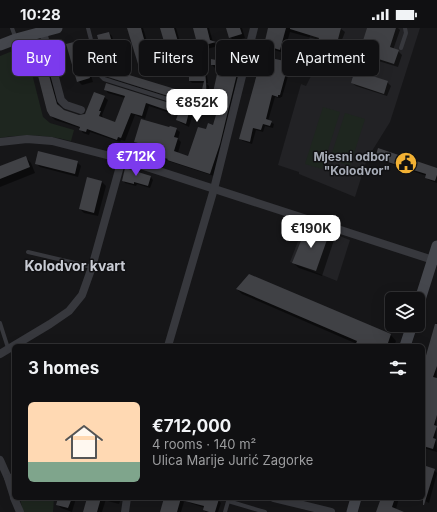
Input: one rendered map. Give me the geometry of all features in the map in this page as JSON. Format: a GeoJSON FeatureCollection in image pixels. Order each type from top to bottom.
{"type":"FeatureCollection","features":[{"type":"Feature","properties":{"kind":"main road"},"geometry":{"type":"LineString","coordinates":[[0,45],[57,28]]}},
{"type":"Feature","properties":{"kind":"main road"},"geometry":{"type":"LineString","coordinates":[[423,292],[435,261],[437,246]]}},
{"type":"Feature","properties":{"kind":"main road"},"geometry":{"type":"LineString","coordinates":[[406,344],[410,332]]}},
{"type":"Feature","properties":{"kind":"main road"},"geometry":{"type":"LineString","coordinates":[[352,512],[355,500]]}},
{"type":"Feature","properties":{"kind":"street"},"geometry":{"type":"LineString","coordinates":[[169,344],[214,189],[254,28]]}},
{"type":"Feature","properties":{"kind":"street"},"geometry":{"type":"LineString","coordinates":[[43,32],[61,100],[66,105],[81,110]]}},
{"type":"Feature","properties":{"kind":"street"},"geometry":{"type":"LineString","coordinates":[[0,142],[27,140],[52,141],[122,159],[435,261]]}},
{"type":"Feature","properties":{"kind":"street"},"geometry":{"type":"LineString","coordinates":[[15,344],[69,311],[82,295],[92,267],[122,159]]}},
{"type":"Feature","properties":{"kind":"street"},"geometry":{"type":"LineString","coordinates":[[0,354],[12,346]]}},
{"type":"Feature","properties":{"kind":"street"},"geometry":{"type":"LineString","coordinates":[[0,460],[11,478]]}},
{"type":"Feature","properties":{"kind":"street"},"geometry":{"type":"LineString","coordinates":[[15,500],[20,512]]}},
{"type":"Feature","properties":{"kind":"street"},"geometry":{"type":"LineString","coordinates":[[125,512],[127,500]]}},
{"type":"Feature","properties":{"kind":"street"},"geometry":{"type":"LineString","coordinates":[[282,500],[331,512]]}},
{"type":"Feature","properties":{"kind":"lane"},"geometry":{"type":"LineString","coordinates":[[12,28],[16,39]]}},
{"type":"Feature","properties":{"kind":"lane"},"geometry":{"type":"LineString","coordinates":[[88,28],[100,75],[104,78],[180,103]]}},
{"type":"Feature","properties":{"kind":"lane"},"geometry":{"type":"LineString","coordinates":[[401,48],[406,33],[405,28]]}},
{"type":"Feature","properties":{"kind":"lane"},"geometry":{"type":"LineString","coordinates":[[28,252],[92,267]]}},
{"type":"Feature","properties":{"kind":"lane"},"geometry":{"type":"LineString","coordinates":[[0,323],[8,348]]}},
{"type":"Feature","properties":{"kind":"lane"},"geometry":{"type":"LineString","coordinates":[[225,512],[229,500],[265,512]]}},
{"type":"Feature","properties":{"kind":"shaded area"},"geometry":{"type":"Polygon","coordinates":[[[312,28],[420,28],[390,122],[367,159],[355,197],[299,174],[299,172],[278,165],[301,84],[306,86],[311,76],[379,76],[379,40],[309,40],[312,28]]]}},
{"type":"Feature","properties":{"kind":"shaded area"},"geometry":{"type":"Polygon","coordinates":[[[12,51],[12,76],[33,76],[43,117],[50,123],[74,130],[71,141],[53,137],[36,136],[0,138],[0,56],[12,51]]]}},
{"type":"Feature","properties":{"kind":"shaded area"},"geometry":{"type":"Polygon","coordinates":[[[323,107],[340,112],[322,169],[305,164],[323,107]]]}},
{"type":"Feature","properties":{"kind":"shaded area"},"geometry":{"type":"Polygon","coordinates":[[[345,113],[365,119],[350,166],[330,159],[345,113]]]}},
{"type":"Feature","properties":{"kind":"shaded area"},"geometry":{"type":"Polygon","coordinates":[[[305,223],[350,240],[337,281],[290,262],[305,223]]]}},
{"type":"Feature","properties":{"kind":"shaded area"},"geometry":{"type":"Polygon","coordinates":[[[20,500],[54,500],[53,512],[23,512],[20,500]]]}},
{"type":"Feature","properties":{"kind":"building"},"geometry":{"type":"Polygon","coordinates":[[[127,28],[141,28],[144,40],[139,40],[139,64],[138,64],[127,28]]]}},
{"type":"Feature","properties":{"kind":"building"},"geometry":{"type":"Polygon","coordinates":[[[160,28],[174,28],[178,40],[164,40],[160,28]]]}},
{"type":"Feature","properties":{"kind":"building"},"geometry":{"type":"Polygon","coordinates":[[[193,28],[207,28],[210,40],[216,42],[208,44],[208,40],[196,40],[193,28]]]}},
{"type":"Feature","properties":{"kind":"building"},"geometry":{"type":"Polygon","coordinates":[[[226,28],[240,28],[242,34],[229,38],[226,28]]]}},
{"type":"Feature","properties":{"kind":"building"},"geometry":{"type":"Polygon","coordinates":[[[268,28],[286,28],[280,50],[274,48],[274,40],[265,40],[268,28]]]}},
{"type":"Feature","properties":{"kind":"building"},"geometry":{"type":"Polygon","coordinates":[[[341,28],[338,40],[318,40],[319,38],[290,29],[341,28]]]}},
{"type":"Feature","properties":{"kind":"building"},"geometry":{"type":"Polygon","coordinates":[[[367,28],[396,28],[390,47],[399,50],[394,64],[379,59],[379,40],[363,40],[367,28]]]}},
{"type":"Feature","properties":{"kind":"building"},"geometry":{"type":"Polygon","coordinates":[[[109,32],[111,40],[98,40],[97,35],[109,32]]]}},
{"type":"Feature","properties":{"kind":"building"},"geometry":{"type":"Polygon","coordinates":[[[73,42],[73,68],[66,44],[73,42]]]}},
{"type":"Feature","properties":{"kind":"building"},"geometry":{"type":"Polygon","coordinates":[[[211,59],[216,60],[216,65],[211,65],[211,59]]]}},
{"type":"Feature","properties":{"kind":"building"},"geometry":{"type":"Polygon","coordinates":[[[274,59],[282,60],[282,76],[285,76],[280,95],[278,95],[278,97],[272,95],[266,119],[272,121],[270,126],[263,124],[261,130],[253,128],[250,142],[239,139],[256,76],[274,76],[274,59]]]}},
{"type":"Feature","properties":{"kind":"building"},"geometry":{"type":"Polygon","coordinates":[[[38,76],[49,76],[57,104],[64,110],[79,115],[85,114],[94,92],[105,96],[99,111],[101,111],[99,116],[115,122],[125,96],[104,90],[106,83],[179,106],[183,105],[181,100],[108,77],[131,76],[185,92],[184,95],[200,98],[204,81],[206,81],[207,105],[203,104],[201,111],[190,108],[186,124],[176,120],[178,114],[146,103],[142,116],[131,113],[121,138],[118,137],[117,140],[87,129],[86,132],[79,130],[80,127],[50,116],[47,111],[38,76]]]}},
{"type":"Feature","properties":{"kind":"building"},"geometry":{"type":"Polygon","coordinates":[[[75,76],[89,76],[90,78],[77,82],[75,76]]]}},
{"type":"Feature","properties":{"kind":"building"},"geometry":{"type":"Polygon","coordinates":[[[189,76],[205,76],[206,81],[189,81],[189,76]]]}},
{"type":"Feature","properties":{"kind":"building"},"geometry":{"type":"Polygon","coordinates":[[[217,76],[236,76],[220,144],[210,174],[151,154],[153,147],[134,142],[141,119],[169,127],[170,126],[177,128],[174,137],[178,138],[174,151],[188,156],[198,127],[206,129],[208,123],[213,125],[218,108],[210,106],[217,76]]]}},
{"type":"Feature","properties":{"kind":"building"},"geometry":{"type":"Polygon","coordinates":[[[353,76],[372,76],[388,81],[384,94],[351,83],[353,76]]]}},
{"type":"Feature","properties":{"kind":"building","name":"Mjesni odbor \"Kolodvor\""},"geometry":{"type":"Polygon","coordinates":[[[378,148],[437,168],[435,181],[425,178],[426,174],[375,158],[378,148]]]}},
{"type":"Feature","properties":{"kind":"building"},"geometry":{"type":"Polygon","coordinates":[[[38,151],[78,161],[75,174],[35,164],[38,151]]]}},
{"type":"Feature","properties":{"kind":"building"},"geometry":{"type":"Polygon","coordinates":[[[26,156],[30,167],[0,179],[0,166],[26,156]]]}},
{"type":"Feature","properties":{"kind":"building"},"geometry":{"type":"Polygon","coordinates":[[[125,168],[151,176],[148,186],[134,182],[134,184],[122,181],[125,168]]]}},
{"type":"Feature","properties":{"kind":"building"},"geometry":{"type":"Polygon","coordinates":[[[87,177],[102,181],[94,213],[79,209],[87,177]]]}},
{"type":"Feature","properties":{"kind":"building"},"geometry":{"type":"Polygon","coordinates":[[[307,226],[329,234],[316,271],[292,263],[307,226]]]}},
{"type":"Feature","properties":{"kind":"building"},"geometry":{"type":"Polygon","coordinates":[[[249,274],[391,334],[388,344],[356,344],[357,341],[236,289],[249,274]]]}},
{"type":"Feature","properties":{"kind":"building"},"geometry":{"type":"Polygon","coordinates":[[[435,324],[437,324],[437,366],[433,377],[437,378],[437,415],[434,425],[437,426],[433,438],[436,439],[433,449],[425,447],[425,359],[435,324]]]}},
{"type":"Feature","properties":{"kind":"building"},"geometry":{"type":"Polygon","coordinates":[[[425,466],[435,469],[424,505],[423,500],[425,500],[425,466]]]}},
{"type":"Feature","properties":{"kind":"building"},"geometry":{"type":"Polygon","coordinates":[[[57,500],[71,500],[68,508],[56,505],[57,500]]]}},
{"type":"Feature","properties":{"kind":"building"},"geometry":{"type":"Polygon","coordinates":[[[86,500],[100,500],[97,512],[83,512],[86,500]]]}},
{"type":"Feature","properties":{"kind":"building"},"geometry":{"type":"Polygon","coordinates":[[[163,500],[180,500],[177,512],[160,512],[163,500]]]}},
{"type":"Feature","properties":{"kind":"building"},"geometry":{"type":"Polygon","coordinates":[[[181,500],[219,500],[215,512],[203,510],[204,506],[181,500]]]}},
{"type":"Feature","properties":{"kind":"building"},"geometry":{"type":"Polygon","coordinates":[[[380,500],[394,500],[392,507],[404,512],[376,512],[380,500]]]}},
{"type":"Feature","properties":{"kind":"place","name":"Mjesni odbor \"Kolodvor\""},"geometry":{"type":"Point","coordinates":[406,163]}},
{"type":"Feature","properties":{"kind":"district","name":"Kolodvor kvart"},"geometry":{"type":"Point","coordinates":[75,265]}}]}
